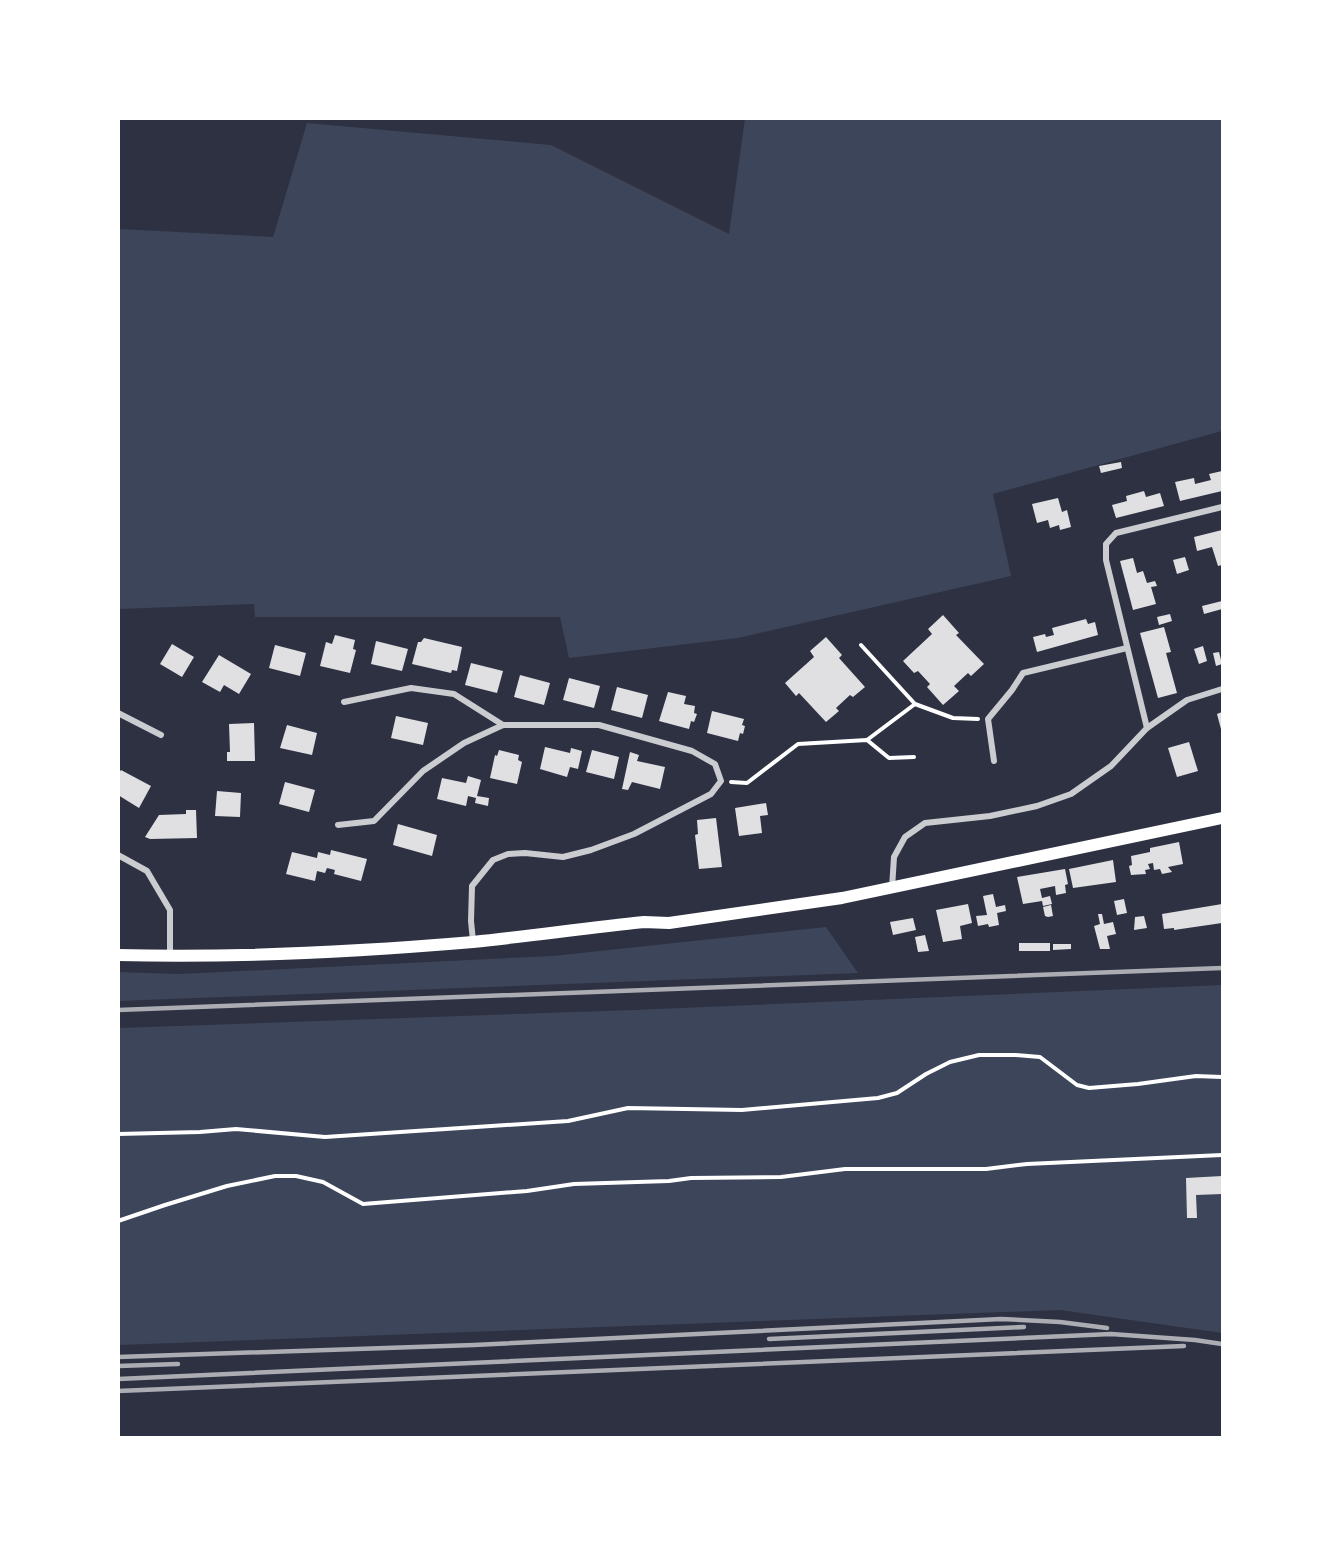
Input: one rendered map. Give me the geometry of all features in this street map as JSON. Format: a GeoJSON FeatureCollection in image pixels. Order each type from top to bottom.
{"type":"FeatureCollection","features":[{"type":"Feature","properties":{"kind":"main road"},"geometry":{"type":"LineString","coordinates":[[118,955],[320,952],[473,942],[644,922],[669,923],[842,898],[1222,818]]}},
{"type":"Feature","properties":{"kind":"street"},"geometry":{"type":"LineString","coordinates":[[1147,728],[1106,560],[1106,544],[1116,533],[1222,507]]}},
{"type":"Feature","properties":{"kind":"street"},"geometry":{"type":"LineString","coordinates":[[994,760],[988,719],[1023,673],[1127,648]]}},
{"type":"Feature","properties":{"kind":"street"},"geometry":{"type":"LineString","coordinates":[[344,702],[411,688],[454,694],[503,725]]}},
{"type":"Feature","properties":{"kind":"street"},"geometry":{"type":"LineString","coordinates":[[892,888],[894,857],[905,837],[925,822],[990,816],[1037,806],[1071,794],[1111,766],[1147,728],[1187,700],[1222,689]]}},
{"type":"Feature","properties":{"kind":"street"},"geometry":{"type":"LineString","coordinates":[[118,713],[161,735]]}},
{"type":"Feature","properties":{"kind":"street"},"geometry":{"type":"LineString","coordinates":[[338,825],[374,820],[423,771],[464,743],[503,725],[599,725],[692,751],[715,764],[721,781],[711,795],[634,834],[591,850],[563,857],[508,854],[493,860],[472,886],[473,942]]}},
{"type":"Feature","properties":{"kind":"street"},"geometry":{"type":"LineString","coordinates":[[118,855],[147,871],[170,909],[171,956]]}},
{"type":"Feature","properties":{"kind":"path"},"geometry":{"type":"LineString","coordinates":[[861,645],[915,704],[953,718],[988,719]]}},
{"type":"Feature","properties":{"kind":"path"},"geometry":{"type":"LineString","coordinates":[[721,781],[747,783],[798,744],[867,740],[915,704]]}},
{"type":"Feature","properties":{"kind":"path"},"geometry":{"type":"LineString","coordinates":[[867,740],[889,758],[914,757]]}},
{"type":"Feature","properties":{"kind":"path"},"geometry":{"type":"LineString","coordinates":[[118,1134],[236,1129],[325,1137],[568,1121],[628,1108],[742,1110],[878,1098],[897,1093],[950,1062],[979,1055],[1040,1057],[1077,1085],[1089,1088],[1196,1076],[1222,1077]]}},
{"type":"Feature","properties":{"kind":"path"},"geometry":{"type":"LineString","coordinates":[[118,1221],[227,1186],[275,1176],[296,1176],[323,1182],[363,1204],[527,1191],[574,1184],[669,1181],[692,1178],[781,1177],[844,1169],[986,1169],[1027,1164],[1222,1155]]}},
{"type":"Feature","properties":{"kind":"shaded area"},"geometry":{"type":"Polygon","coordinates":[[[745,118],[1222,119],[1222,431],[993,494],[1011,576],[738,638],[569,658],[560,617],[255,617],[254,604],[119,609],[119,229],[273,237],[307,123],[551,145],[729,234],[745,118]]]}},
{"type":"Feature","properties":{"kind":"shaded area"},"geometry":{"type":"Polygon","coordinates":[[[826,927],[858,973],[119,1001],[119,972],[179,974],[552,956],[826,927]]]}},
{"type":"Feature","properties":{"kind":"shaded area"},"geometry":{"type":"Polygon","coordinates":[[[1222,985],[1222,1333],[1060,1310],[119,1345],[118,1028],[633,1010],[1222,985]]]}},
{"type":"Feature","properties":{"kind":"building"},"geometry":{"type":"Polygon","coordinates":[[[1121,462],[1122,468],[1101,473],[1099,466],[1121,462]]]}},
{"type":"Feature","properties":{"kind":"building"},"geometry":{"type":"Polygon","coordinates":[[[1222,471],[1222,491],[1180,501],[1175,482],[1194,478],[1195,484],[1211,480],[1209,474],[1222,471]]]}},
{"type":"Feature","properties":{"kind":"building"},"geometry":{"type":"Polygon","coordinates":[[[1144,491],[1146,497],[1160,493],[1164,506],[1116,518],[1112,505],[1127,501],[1126,496],[1144,491]]]}},
{"type":"Feature","properties":{"kind":"building"},"geometry":{"type":"Polygon","coordinates":[[[1058,498],[1062,512],[1067,510],[1071,527],[1060,530],[1059,525],[1050,528],[1048,520],[1037,523],[1032,504],[1058,498]]]}},
{"type":"Feature","properties":{"kind":"building"},"geometry":{"type":"Polygon","coordinates":[[[1222,530],[1222,565],[1218,566],[1212,547],[1197,551],[1194,537],[1222,530]]]}},
{"type":"Feature","properties":{"kind":"building"},"geometry":{"type":"Polygon","coordinates":[[[1185,557],[1189,570],[1177,574],[1173,560],[1185,557]]]}},
{"type":"Feature","properties":{"kind":"building"},"geometry":{"type":"Polygon","coordinates":[[[1133,558],[1137,573],[1143,571],[1147,583],[1155,581],[1157,586],[1151,587],[1156,604],[1133,610],[1120,561],[1133,558]]]}},
{"type":"Feature","properties":{"kind":"building"},"geometry":{"type":"Polygon","coordinates":[[[1222,601],[1222,609],[1204,614],[1202,606],[1222,601]]]}},
{"type":"Feature","properties":{"kind":"building"},"geometry":{"type":"Polygon","coordinates":[[[1170,614],[1172,621],[1159,625],[1157,617],[1170,614]]]}},
{"type":"Feature","properties":{"kind":"building"},"geometry":{"type":"Polygon","coordinates":[[[943,615],[959,633],[956,635],[984,664],[971,676],[968,673],[954,686],[959,691],[943,705],[927,687],[930,684],[918,671],[914,673],[903,661],[932,634],[928,629],[943,615]]]}},
{"type":"Feature","properties":{"kind":"building"},"geometry":{"type":"Polygon","coordinates":[[[1086,619],[1088,624],[1095,622],[1098,635],[1037,652],[1033,637],[1045,634],[1046,637],[1054,635],[1052,628],[1086,619]]]}},
{"type":"Feature","properties":{"kind":"building"},"geometry":{"type":"Polygon","coordinates":[[[1164,627],[1171,652],[1166,653],[1177,693],[1158,698],[1140,633],[1164,627]]]}},
{"type":"Feature","properties":{"kind":"building"},"geometry":{"type":"Polygon","coordinates":[[[335,635],[355,640],[353,649],[356,650],[350,673],[320,666],[326,642],[332,644],[335,635]]]}},
{"type":"Feature","properties":{"kind":"building"},"geometry":{"type":"Polygon","coordinates":[[[826,637],[842,655],[839,658],[865,687],[853,697],[850,695],[836,708],[839,711],[826,722],[799,693],[796,696],[785,683],[814,657],[810,651],[826,637]]]}},
{"type":"Feature","properties":{"kind":"building"},"geometry":{"type":"Polygon","coordinates":[[[424,638],[462,647],[457,671],[452,670],[451,673],[412,664],[418,642],[424,638]]]}},
{"type":"Feature","properties":{"kind":"building"},"geometry":{"type":"Polygon","coordinates":[[[376,641],[408,649],[402,671],[371,664],[376,641]]]}},
{"type":"Feature","properties":{"kind":"building"},"geometry":{"type":"Polygon","coordinates":[[[172,644],[194,657],[182,677],[160,664],[172,644]]]}},
{"type":"Feature","properties":{"kind":"building"},"geometry":{"type":"Polygon","coordinates":[[[275,645],[306,653],[300,676],[269,668],[275,645]]]}},
{"type":"Feature","properties":{"kind":"building"},"geometry":{"type":"Polygon","coordinates":[[[1203,646],[1207,661],[1199,664],[1194,649],[1203,646]]]}},
{"type":"Feature","properties":{"kind":"building"},"geometry":{"type":"Polygon","coordinates":[[[1219,652],[1222,664],[1216,666],[1213,653],[1219,652]]]}},
{"type":"Feature","properties":{"kind":"building"},"geometry":{"type":"Polygon","coordinates":[[[219,655],[251,674],[239,694],[224,685],[220,692],[202,682],[219,655]]]}},
{"type":"Feature","properties":{"kind":"building"},"geometry":{"type":"Polygon","coordinates":[[[471,663],[503,671],[497,693],[465,685],[471,663]]]}},
{"type":"Feature","properties":{"kind":"building"},"geometry":{"type":"Polygon","coordinates":[[[520,675],[550,683],[544,705],[514,697],[520,675]]]}},
{"type":"Feature","properties":{"kind":"building"},"geometry":{"type":"Polygon","coordinates":[[[569,678],[600,686],[594,708],[563,700],[569,678]]]}},
{"type":"Feature","properties":{"kind":"building"},"geometry":{"type":"Polygon","coordinates":[[[617,687],[648,695],[642,718],[611,710],[617,687]]]}},
{"type":"Feature","properties":{"kind":"building"},"geometry":{"type":"Polygon","coordinates":[[[668,692],[686,696],[684,704],[695,706],[694,713],[697,714],[694,722],[691,721],[689,729],[659,721],[668,692]]]}},
{"type":"Feature","properties":{"kind":"building"},"geometry":{"type":"Polygon","coordinates":[[[712,711],[744,719],[743,734],[740,733],[738,741],[707,733],[712,711]]]}},
{"type":"Feature","properties":{"kind":"building"},"geometry":{"type":"Polygon","coordinates":[[[1222,712],[1222,733],[1217,714],[1222,712]]]}},
{"type":"Feature","properties":{"kind":"building"},"geometry":{"type":"Polygon","coordinates":[[[396,716],[428,723],[423,745],[391,738],[396,716]]]}},
{"type":"Feature","properties":{"kind":"building"},"geometry":{"type":"Polygon","coordinates":[[[254,723],[255,761],[227,761],[227,752],[230,752],[229,724],[254,723]]]}},
{"type":"Feature","properties":{"kind":"building"},"geometry":{"type":"Polygon","coordinates":[[[287,725],[317,733],[312,755],[280,748],[287,725]]]}},
{"type":"Feature","properties":{"kind":"building"},"geometry":{"type":"Polygon","coordinates":[[[1189,742],[1198,771],[1177,777],[1168,748],[1189,742]]]}},
{"type":"Feature","properties":{"kind":"building"},"geometry":{"type":"Polygon","coordinates":[[[545,747],[570,753],[571,748],[582,751],[578,769],[570,767],[567,777],[540,769],[545,747]]]}},
{"type":"Feature","properties":{"kind":"building"},"geometry":{"type":"Polygon","coordinates":[[[499,750],[519,755],[518,760],[522,762],[517,784],[490,778],[495,755],[497,756],[499,750]]]}},
{"type":"Feature","properties":{"kind":"building"},"geometry":{"type":"Polygon","coordinates":[[[592,750],[619,757],[614,779],[586,772],[592,750]]]}},
{"type":"Feature","properties":{"kind":"building"},"geometry":{"type":"Polygon","coordinates":[[[630,752],[639,755],[637,761],[665,767],[660,789],[632,782],[628,790],[622,789],[630,752]]]}},
{"type":"Feature","properties":{"kind":"building"},"geometry":{"type":"Polygon","coordinates":[[[121,770],[151,786],[139,808],[118,795],[118,774],[121,770]]]}},
{"type":"Feature","properties":{"kind":"building"},"geometry":{"type":"Polygon","coordinates":[[[468,776],[481,780],[477,796],[489,798],[488,806],[475,803],[476,798],[468,796],[466,806],[437,799],[442,778],[466,783],[468,776]]]}},
{"type":"Feature","properties":{"kind":"building"},"geometry":{"type":"Polygon","coordinates":[[[285,782],[315,790],[309,812],[279,804],[285,782]]]}},
{"type":"Feature","properties":{"kind":"building"},"geometry":{"type":"Polygon","coordinates":[[[217,791],[241,793],[240,817],[215,816],[217,791]]]}},
{"type":"Feature","properties":{"kind":"building"},"geometry":{"type":"Polygon","coordinates":[[[766,803],[768,815],[760,816],[762,833],[739,836],[735,808],[766,803]]]}},
{"type":"Feature","properties":{"kind":"building"},"geometry":{"type":"Polygon","coordinates":[[[186,810],[196,810],[197,838],[150,839],[145,837],[159,815],[186,814],[186,810]]]}},
{"type":"Feature","properties":{"kind":"building"},"geometry":{"type":"Polygon","coordinates":[[[716,818],[722,867],[699,869],[695,835],[698,834],[697,820],[716,818]]]}},
{"type":"Feature","properties":{"kind":"building"},"geometry":{"type":"Polygon","coordinates":[[[398,824],[437,835],[432,856],[393,845],[398,824]]]}},
{"type":"Feature","properties":{"kind":"building"},"geometry":{"type":"Polygon","coordinates":[[[1179,842],[1183,864],[1168,867],[1172,872],[1162,874],[1160,869],[1154,870],[1153,863],[1148,864],[1150,869],[1145,870],[1146,874],[1131,875],[1129,866],[1132,865],[1131,856],[1150,852],[1150,848],[1179,842]]]}},
{"type":"Feature","properties":{"kind":"building"},"geometry":{"type":"Polygon","coordinates":[[[331,850],[367,859],[361,881],[334,874],[335,870],[327,868],[325,873],[317,871],[315,881],[286,874],[292,852],[317,858],[318,852],[330,855],[331,850]]]}},
{"type":"Feature","properties":{"kind":"building"},"geometry":{"type":"Polygon","coordinates":[[[1113,860],[1116,882],[1073,888],[1069,869],[1113,860]]]}},
{"type":"Feature","properties":{"kind":"building"},"geometry":{"type":"Polygon","coordinates":[[[1065,869],[1068,884],[1065,885],[1066,893],[1056,895],[1055,886],[1040,889],[1042,898],[1050,896],[1052,904],[1043,906],[1042,901],[1023,904],[1017,877],[1065,869]]]}},
{"type":"Feature","properties":{"kind":"building"},"geometry":{"type":"Polygon","coordinates":[[[993,894],[996,907],[1005,905],[1006,911],[997,913],[999,925],[978,926],[976,916],[987,915],[983,896],[993,894]]]}},
{"type":"Feature","properties":{"kind":"building"},"geometry":{"type":"Polygon","coordinates":[[[1124,899],[1127,913],[1117,915],[1114,901],[1124,899]]]}},
{"type":"Feature","properties":{"kind":"building"},"geometry":{"type":"Polygon","coordinates":[[[968,904],[972,923],[960,926],[962,939],[943,942],[936,910],[968,904]]]}},
{"type":"Feature","properties":{"kind":"building"},"geometry":{"type":"Polygon","coordinates":[[[1222,904],[1222,923],[1174,930],[1174,928],[1164,929],[1162,914],[1222,904]]]}},
{"type":"Feature","properties":{"kind":"building"},"geometry":{"type":"Polygon","coordinates":[[[1051,905],[1053,916],[1045,916],[1043,907],[1051,905]]]}},
{"type":"Feature","properties":{"kind":"building"},"geometry":{"type":"Polygon","coordinates":[[[1098,914],[1102,914],[1104,924],[1113,922],[1116,934],[1107,936],[1110,949],[1100,949],[1094,926],[1100,924],[1098,914]]]}},
{"type":"Feature","properties":{"kind":"building"},"geometry":{"type":"Polygon","coordinates":[[[1144,916],[1147,928],[1134,930],[1135,917],[1144,916]]]}},
{"type":"Feature","properties":{"kind":"building"},"geometry":{"type":"Polygon","coordinates":[[[913,918],[916,930],[893,935],[890,922],[913,918]]]}},
{"type":"Feature","properties":{"kind":"building"},"geometry":{"type":"Polygon","coordinates":[[[925,935],[929,951],[918,952],[915,937],[925,935]]]}},
{"type":"Feature","properties":{"kind":"building"},"geometry":{"type":"Polygon","coordinates":[[[1019,943],[1050,943],[1050,951],[1019,951],[1019,943]]]}},
{"type":"Feature","properties":{"kind":"building"},"geometry":{"type":"Polygon","coordinates":[[[1053,944],[1071,944],[1071,949],[1053,950],[1053,944]]]}},
{"type":"Feature","properties":{"kind":"building"},"geometry":{"type":"Polygon","coordinates":[[[1222,1176],[1222,1194],[1196,1195],[1197,1218],[1187,1218],[1186,1178],[1222,1176]]]}},
{"type":"Feature","properties":{"kind":"railway"},"geometry":{"type":"LineString","coordinates":[[118,1010],[1222,968]]}},
{"type":"Feature","properties":{"kind":"railway"},"geometry":{"type":"LineString","coordinates":[[118,1357],[474,1345],[1001,1319],[1060,1322],[1107,1328]]}},
{"type":"Feature","properties":{"kind":"railway"},"geometry":{"type":"LineString","coordinates":[[769,1339],[1024,1327]]}},
{"type":"Feature","properties":{"kind":"railway"},"geometry":{"type":"LineString","coordinates":[[118,1379],[1111,1334],[1222,1344]]}},
{"type":"Feature","properties":{"kind":"railway"},"geometry":{"type":"LineString","coordinates":[[118,1391],[1184,1346]]}},
{"type":"Feature","properties":{"kind":"railway"},"geometry":{"type":"LineString","coordinates":[[118,1366],[178,1364]]}}]}
